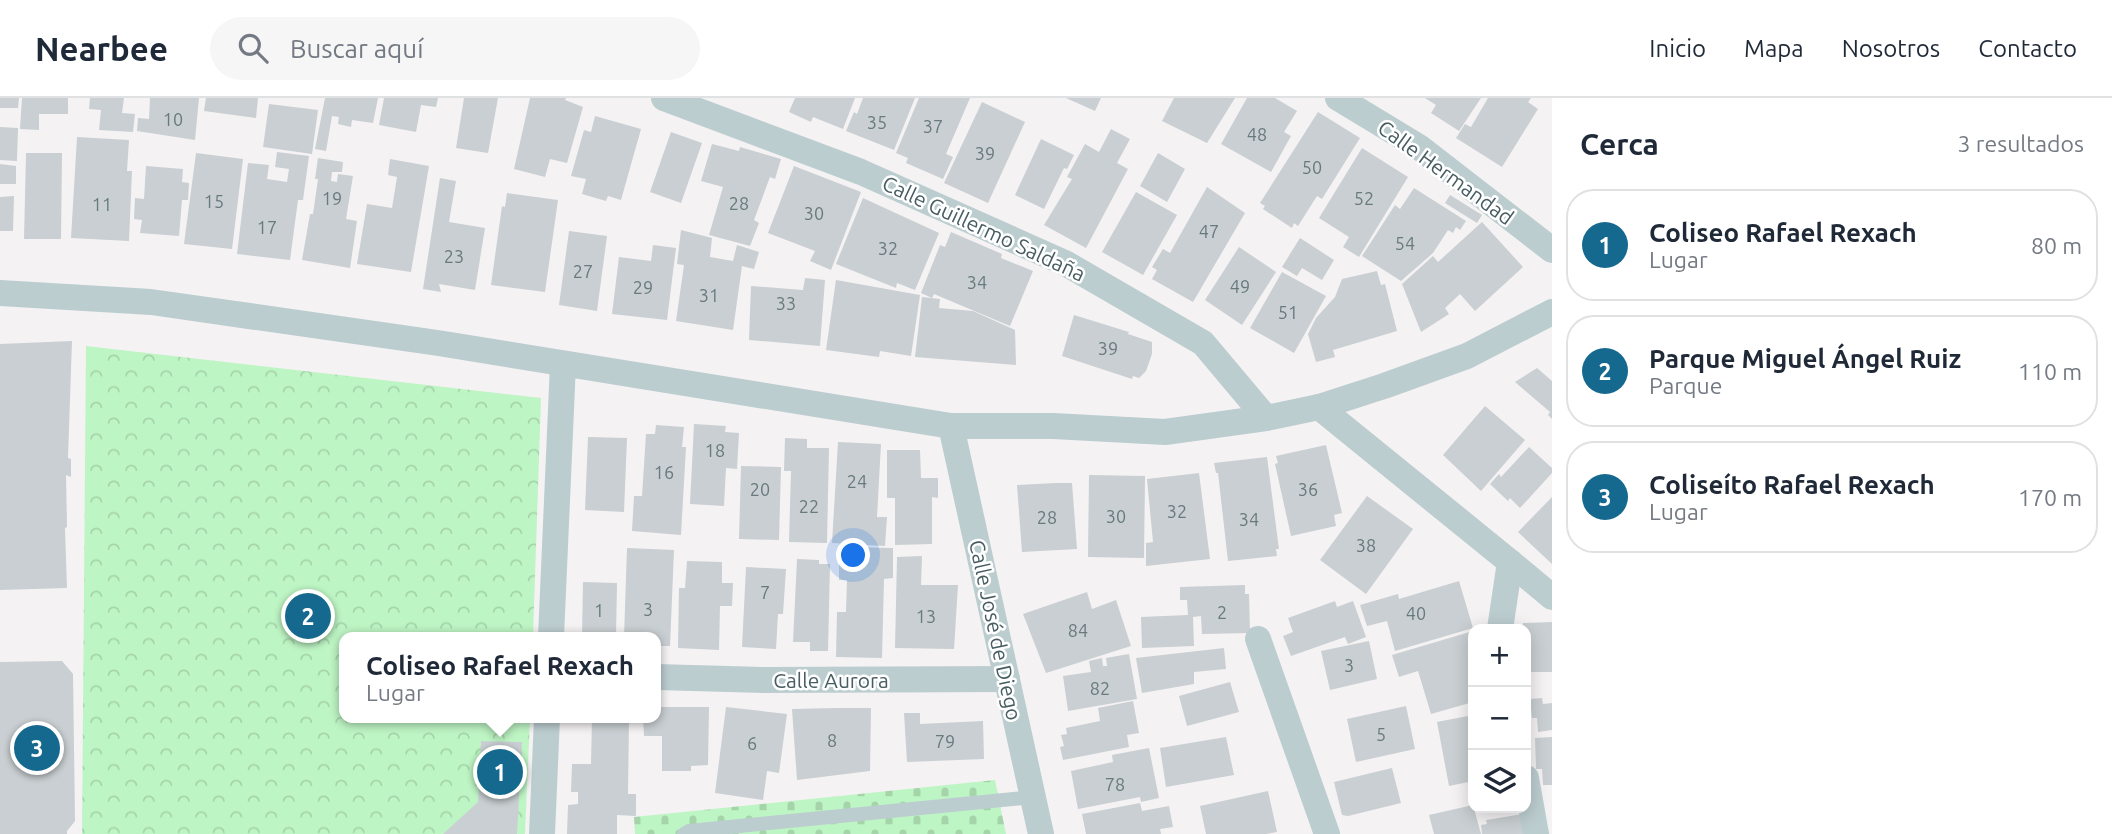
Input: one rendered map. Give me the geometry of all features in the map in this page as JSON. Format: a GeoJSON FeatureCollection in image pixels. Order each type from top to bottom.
{"type":"FeatureCollection","features":[{"type":"Feature","properties":{"kind":"street","name":"Calle Guillermo Saldaña"},"geometry":{"type":"LineString","coordinates":[[664,98],[861,172],[1065,263],[1203,343],[1266,418]]}},
{"type":"Feature","properties":{"kind":"street","name":"Calle Hermandad"},"geometry":{"type":"LineString","coordinates":[[1338,98],[1419,147],[1552,250]]}},
{"type":"Feature","properties":{"kind":"street"},"geometry":{"type":"LineString","coordinates":[[0,293],[151,302],[438,343],[951,426],[1053,426],[1166,432],[1266,418],[1319,407],[1467,356],[1552,312]]}},
{"type":"Feature","properties":{"kind":"street"},"geometry":{"type":"LineString","coordinates":[[551,632],[563,364]]}},
{"type":"Feature","properties":{"kind":"street"},"geometry":{"type":"LineString","coordinates":[[1319,407],[1552,597]]}},
{"type":"Feature","properties":{"kind":"street","name":"Calle José de Diego"},"geometry":{"type":"LineString","coordinates":[[951,426],[1041,834]]}},
{"type":"Feature","properties":{"kind":"street"},"geometry":{"type":"LineString","coordinates":[[1501,624],[1510,562]]}},
{"type":"Feature","properties":{"kind":"street"},"geometry":{"type":"LineString","coordinates":[[1258,639],[1327,834]]}},
{"type":"Feature","properties":{"kind":"street","name":"Calle Aurora"},"geometry":{"type":"LineString","coordinates":[[661,677],[764,680],[1007,679]]}},
{"type":"Feature","properties":{"kind":"street"},"geometry":{"type":"LineString","coordinates":[[542,834],[547,723]]}},
{"type":"Feature","properties":{"kind":"street"},"geometry":{"type":"LineString","coordinates":[[1531,806],[1536,834]]}},
{"type":"Feature","properties":{"kind":"lane"},"geometry":{"type":"LineString","coordinates":[[684,834],[689,831],[1033,797]]}},
{"type":"Feature","properties":{"kind":"green space"},"geometry":{"type":"Polygon","coordinates":[[[86,346],[541,398],[533,632],[339,632],[339,723],[530,723],[525,834],[82,834],[86,346]]]}},
{"type":"Feature","properties":{"kind":"green space"},"geometry":{"type":"Polygon","coordinates":[[[995,780],[1006,834],[635,834],[634,817],[995,780]]]}},
{"type":"Feature","properties":{"kind":"building"},"geometry":{"type":"Polygon","coordinates":[[[0,98],[19,98],[18,108],[0,108],[0,98]]]}},
{"type":"Feature","properties":{"kind":"building"},"geometry":{"type":"Polygon","coordinates":[[[22,98],[68,98],[68,114],[39,114],[39,130],[20,129],[22,98]]]}},
{"type":"Feature","properties":{"kind":"building"},"geometry":{"type":"Polygon","coordinates":[[[90,98],[124,98],[122,113],[135,114],[133,132],[99,130],[101,110],[89,109],[90,98]]]}},
{"type":"Feature","properties":{"kind":"building"},"geometry":{"type":"Polygon","coordinates":[[[150,98],[199,98],[195,140],[137,131],[138,118],[149,119],[150,98]]]}},
{"type":"Feature","properties":{"kind":"building"},"geometry":{"type":"Polygon","coordinates":[[[206,98],[258,98],[256,118],[204,111],[206,98]]]}},
{"type":"Feature","properties":{"kind":"building"},"geometry":{"type":"Polygon","coordinates":[[[325,98],[378,98],[373,123],[352,120],[351,127],[338,124],[339,117],[332,116],[326,151],[315,149],[325,98]]]}},
{"type":"Feature","properties":{"kind":"building"},"geometry":{"type":"Polygon","coordinates":[[[384,98],[438,98],[436,107],[421,105],[416,132],[379,125],[384,98]]]}},
{"type":"Feature","properties":{"kind":"building"},"geometry":{"type":"Polygon","coordinates":[[[464,98],[498,98],[488,153],[456,148],[464,98]]]}},
{"type":"Feature","properties":{"kind":"building"},"geometry":{"type":"Polygon","coordinates":[[[530,98],[566,98],[565,100],[583,107],[567,163],[550,159],[545,177],[514,169],[530,98]]]}},
{"type":"Feature","properties":{"kind":"building"},"geometry":{"type":"Polygon","coordinates":[[[795,98],[855,98],[843,129],[813,117],[811,122],[789,112],[795,98]]]}},
{"type":"Feature","properties":{"kind":"building"},"geometry":{"type":"Polygon","coordinates":[[[863,98],[915,98],[894,150],[846,131],[863,98]]]}},
{"type":"Feature","properties":{"kind":"building"},"geometry":{"type":"Polygon","coordinates":[[[919,98],[970,98],[946,154],[953,157],[943,179],[906,163],[908,158],[896,153],[919,98]]]}},
{"type":"Feature","properties":{"kind":"building"},"geometry":{"type":"Polygon","coordinates":[[[1066,98],[1101,98],[1095,111],[1066,98]]]}},
{"type":"Feature","properties":{"kind":"building"},"geometry":{"type":"Polygon","coordinates":[[[1174,98],[1235,98],[1207,143],[1162,121],[1174,98]]]}},
{"type":"Feature","properties":{"kind":"building"},"geometry":{"type":"Polygon","coordinates":[[[1247,98],[1275,98],[1297,111],[1284,132],[1291,136],[1271,172],[1221,144],[1247,98]]]}},
{"type":"Feature","properties":{"kind":"building"},"geometry":{"type":"Polygon","coordinates":[[[1425,98],[1481,98],[1459,131],[1431,113],[1436,105],[1425,98]]]}},
{"type":"Feature","properties":{"kind":"building"},"geometry":{"type":"Polygon","coordinates":[[[1488,98],[1531,98],[1528,102],[1538,109],[1502,167],[1456,138],[1465,124],[1471,127],[1488,98]]]}},
{"type":"Feature","properties":{"kind":"building"},"geometry":{"type":"Polygon","coordinates":[[[982,102],[1025,122],[988,203],[944,183],[982,102]]]}},
{"type":"Feature","properties":{"kind":"building"},"geometry":{"type":"Polygon","coordinates":[[[269,104],[318,110],[312,154],[263,147],[269,104]]]}},
{"type":"Feature","properties":{"kind":"building"},"geometry":{"type":"Polygon","coordinates":[[[1318,112],[1360,138],[1322,199],[1317,196],[1298,226],[1294,223],[1292,228],[1263,209],[1265,206],[1260,203],[1318,112]]]}},
{"type":"Feature","properties":{"kind":"building"},"geometry":{"type":"Polygon","coordinates":[[[595,116],[641,129],[621,200],[608,196],[606,201],[582,194],[586,179],[571,176],[584,130],[591,132],[595,116]]]}},
{"type":"Feature","properties":{"kind":"building"},"geometry":{"type":"Polygon","coordinates":[[[0,127],[18,128],[17,161],[0,160],[0,127]]]}},
{"type":"Feature","properties":{"kind":"building"},"geometry":{"type":"Polygon","coordinates":[[[1111,129],[1130,139],[1117,163],[1128,169],[1086,248],[1044,225],[1072,179],[1067,177],[1085,144],[1099,152],[1111,129]]]}},
{"type":"Feature","properties":{"kind":"building"},"geometry":{"type":"Polygon","coordinates":[[[671,132],[702,143],[681,203],[650,192],[671,132]]]}},
{"type":"Feature","properties":{"kind":"building"},"geometry":{"type":"Polygon","coordinates":[[[77,137],[129,140],[127,171],[132,171],[129,241],[71,238],[77,137]]]}},
{"type":"Feature","properties":{"kind":"building"},"geometry":{"type":"Polygon","coordinates":[[[1041,139],[1074,155],[1067,169],[1064,168],[1044,209],[1015,195],[1041,139]]]}},
{"type":"Feature","properties":{"kind":"building"},"geometry":{"type":"Polygon","coordinates":[[[712,144],[739,151],[740,147],[781,159],[775,179],[770,177],[754,220],[759,223],[750,246],[709,235],[723,187],[701,181],[712,144]]]}},
{"type":"Feature","properties":{"kind":"building"},"geometry":{"type":"Polygon","coordinates":[[[1362,148],[1408,177],[1359,257],[1343,247],[1349,237],[1319,218],[1362,148]]]}},
{"type":"Feature","properties":{"kind":"building"},"geometry":{"type":"Polygon","coordinates":[[[277,152],[309,156],[303,200],[298,200],[290,260],[237,254],[248,163],[269,165],[267,179],[287,182],[289,169],[275,167],[277,152]]]}},
{"type":"Feature","properties":{"kind":"building"},"geometry":{"type":"Polygon","coordinates":[[[26,153],[62,153],[61,239],[24,239],[26,153]]]}},
{"type":"Feature","properties":{"kind":"building"},"geometry":{"type":"Polygon","coordinates":[[[196,153],[243,159],[232,249],[184,244],[196,153]]]}},
{"type":"Feature","properties":{"kind":"building"},"geometry":{"type":"Polygon","coordinates":[[[1158,153],[1185,169],[1167,202],[1140,186],[1158,153]]]}},
{"type":"Feature","properties":{"kind":"building"},"geometry":{"type":"Polygon","coordinates":[[[318,158],[343,162],[342,172],[332,172],[331,181],[337,182],[338,174],[353,176],[346,219],[357,221],[350,268],[302,260],[310,214],[313,214],[318,158]]]}},
{"type":"Feature","properties":{"kind":"building"},"geometry":{"type":"Polygon","coordinates":[[[390,159],[429,166],[411,272],[357,264],[367,204],[392,208],[397,177],[388,175],[390,159]]]}},
{"type":"Feature","properties":{"kind":"building"},"geometry":{"type":"Polygon","coordinates":[[[0,164],[16,166],[16,184],[0,184],[0,164]]]}},
{"type":"Feature","properties":{"kind":"building"},"geometry":{"type":"Polygon","coordinates":[[[146,166],[183,169],[182,182],[189,183],[188,200],[182,200],[179,236],[140,233],[142,220],[134,219],[135,198],[144,199],[146,166]]]}},
{"type":"Feature","properties":{"kind":"building"},"geometry":{"type":"Polygon","coordinates":[[[794,166],[861,192],[831,270],[810,261],[815,251],[768,233],[794,166]]]}},
{"type":"Feature","properties":{"kind":"building"},"geometry":{"type":"Polygon","coordinates":[[[440,178],[456,181],[449,222],[485,228],[475,290],[439,284],[441,292],[423,289],[440,178]]]}},
{"type":"Feature","properties":{"kind":"building"},"geometry":{"type":"Polygon","coordinates":[[[1207,187],[1245,213],[1193,302],[1152,279],[1157,270],[1152,267],[1163,249],[1170,253],[1207,187]]]}},
{"type":"Feature","properties":{"kind":"building"},"geometry":{"type":"Polygon","coordinates":[[[1414,188],[1466,221],[1460,230],[1456,227],[1453,233],[1448,230],[1433,253],[1401,281],[1362,256],[1395,205],[1400,209],[1414,188]]]}},
{"type":"Feature","properties":{"kind":"building"},"geometry":{"type":"Polygon","coordinates":[[[1136,192],[1177,215],[1143,275],[1102,252],[1136,192]]]}},
{"type":"Feature","properties":{"kind":"building"},"geometry":{"type":"Polygon","coordinates":[[[507,193],[558,200],[545,292],[491,285],[502,206],[505,207],[507,193]]]}},
{"type":"Feature","properties":{"kind":"building"},"geometry":{"type":"Polygon","coordinates":[[[1450,195],[1482,215],[1477,223],[1445,203],[1450,195]]]}},
{"type":"Feature","properties":{"kind":"building"},"geometry":{"type":"Polygon","coordinates":[[[14,196],[13,231],[0,231],[0,197],[14,196]]]}},
{"type":"Feature","properties":{"kind":"building"},"geometry":{"type":"Polygon","coordinates":[[[863,198],[939,233],[915,290],[897,283],[896,288],[836,264],[863,198]]]}},
{"type":"Feature","properties":{"kind":"building"},"geometry":{"type":"Polygon","coordinates":[[[1482,222],[1523,267],[1475,311],[1460,294],[1445,308],[1449,314],[1421,332],[1402,284],[1433,256],[1438,262],[1482,222]]]}},
{"type":"Feature","properties":{"kind":"building"},"geometry":{"type":"Polygon","coordinates":[[[681,230],[712,238],[710,257],[733,261],[737,245],[759,252],[754,269],[742,266],[733,330],[676,321],[684,265],[677,264],[681,230]]]}},
{"type":"Feature","properties":{"kind":"building"},"geometry":{"type":"Polygon","coordinates":[[[569,231],[607,236],[597,311],[559,305],[569,231]]]}},
{"type":"Feature","properties":{"kind":"building"},"geometry":{"type":"Polygon","coordinates":[[[951,232],[1033,271],[1010,326],[934,294],[932,298],[921,293],[940,245],[945,247],[951,232]]]}},
{"type":"Feature","properties":{"kind":"building"},"geometry":{"type":"Polygon","coordinates":[[[1300,238],[1334,260],[1322,280],[1302,268],[1297,276],[1282,267],[1300,238]]]}},
{"type":"Feature","properties":{"kind":"building"},"geometry":{"type":"Polygon","coordinates":[[[653,245],[676,248],[667,320],[612,314],[619,257],[651,261],[653,245]]]}},
{"type":"Feature","properties":{"kind":"building"},"geometry":{"type":"Polygon","coordinates":[[[1239,247],[1276,272],[1242,325],[1205,300],[1239,247]]]}},
{"type":"Feature","properties":{"kind":"building"},"geometry":{"type":"Polygon","coordinates":[[[1377,271],[1381,285],[1385,284],[1397,331],[1333,350],[1335,357],[1316,362],[1308,334],[1316,318],[1335,297],[1342,279],[1377,271]]]}},
{"type":"Feature","properties":{"kind":"building"},"geometry":{"type":"Polygon","coordinates":[[[1282,272],[1326,296],[1294,353],[1250,328],[1282,272]]]}},
{"type":"Feature","properties":{"kind":"building"},"geometry":{"type":"Polygon","coordinates":[[[805,278],[825,280],[820,346],[749,340],[751,286],[803,290],[805,278]]]}},
{"type":"Feature","properties":{"kind":"building"},"geometry":{"type":"Polygon","coordinates":[[[836,280],[920,295],[911,356],[880,351],[879,357],[826,350],[836,280]]]}},
{"type":"Feature","properties":{"kind":"building"},"geometry":{"type":"Polygon","coordinates":[[[922,297],[940,299],[939,308],[973,311],[1015,330],[1016,365],[915,357],[922,297]]]}},
{"type":"Feature","properties":{"kind":"building"},"geometry":{"type":"Polygon","coordinates":[[[1074,315],[1152,342],[1152,354],[1146,371],[1139,378],[1133,376],[1132,379],[1062,356],[1074,315]]]}},
{"type":"Feature","properties":{"kind":"building"},"geometry":{"type":"Polygon","coordinates":[[[72,341],[68,458],[71,459],[71,477],[66,475],[67,588],[0,590],[0,344],[72,341]]]}},
{"type":"Feature","properties":{"kind":"building"},"geometry":{"type":"Polygon","coordinates":[[[1537,368],[1552,381],[1552,419],[1548,415],[1550,412],[1515,382],[1537,368]]]}},
{"type":"Feature","properties":{"kind":"building"},"geometry":{"type":"Polygon","coordinates":[[[1485,406],[1525,440],[1481,491],[1443,455],[1485,406]]]}},
{"type":"Feature","properties":{"kind":"building"},"geometry":{"type":"Polygon","coordinates":[[[694,424],[726,426],[725,432],[739,433],[737,469],[726,468],[724,506],[690,504],[694,424]]]}},
{"type":"Feature","properties":{"kind":"building"},"geometry":{"type":"Polygon","coordinates":[[[656,425],[684,427],[682,447],[686,447],[681,535],[632,531],[634,496],[642,496],[646,434],[655,434],[656,425]]]}},
{"type":"Feature","properties":{"kind":"building"},"geometry":{"type":"Polygon","coordinates":[[[588,437],[627,438],[624,512],[585,510],[588,437]]]}},
{"type":"Feature","properties":{"kind":"building"},"geometry":{"type":"Polygon","coordinates":[[[785,438],[807,439],[807,448],[829,448],[827,543],[789,542],[791,471],[784,471],[785,438]]]}},
{"type":"Feature","properties":{"kind":"building"},"geometry":{"type":"Polygon","coordinates":[[[838,442],[881,444],[877,517],[887,517],[885,546],[832,543],[838,442]]]}},
{"type":"Feature","properties":{"kind":"building"},"geometry":{"type":"Polygon","coordinates":[[[1326,445],[1342,513],[1334,515],[1336,526],[1291,536],[1275,464],[1278,463],[1276,456],[1326,445]]]}},
{"type":"Feature","properties":{"kind":"building"},"geometry":{"type":"Polygon","coordinates":[[[1529,447],[1552,468],[1552,473],[1520,508],[1490,484],[1499,474],[1501,477],[1529,447]]]}},
{"type":"Feature","properties":{"kind":"building"},"geometry":{"type":"Polygon","coordinates":[[[887,450],[920,450],[921,478],[938,478],[938,498],[932,497],[932,544],[895,545],[895,498],[887,498],[887,450]]]}},
{"type":"Feature","properties":{"kind":"building"},"geometry":{"type":"Polygon","coordinates":[[[1267,457],[1279,549],[1276,549],[1277,556],[1228,561],[1218,473],[1214,463],[1267,457]]]}},
{"type":"Feature","properties":{"kind":"building"},"geometry":{"type":"Polygon","coordinates":[[[741,466],[781,467],[779,540],[739,539],[741,466]]]}},
{"type":"Feature","properties":{"kind":"building"},"geometry":{"type":"Polygon","coordinates":[[[1199,473],[1210,559],[1146,566],[1146,543],[1153,542],[1147,479],[1199,473]]]}},
{"type":"Feature","properties":{"kind":"building"},"geometry":{"type":"Polygon","coordinates":[[[1089,475],[1145,476],[1144,558],[1088,557],[1089,475]]]}},
{"type":"Feature","properties":{"kind":"building"},"geometry":{"type":"Polygon","coordinates":[[[1072,483],[1077,549],[1022,552],[1017,485],[1072,483]]]}},
{"type":"Feature","properties":{"kind":"building"},"geometry":{"type":"Polygon","coordinates":[[[1367,496],[1413,529],[1366,594],[1320,560],[1367,496]]]}},
{"type":"Feature","properties":{"kind":"building"},"geometry":{"type":"Polygon","coordinates":[[[1552,497],[1552,564],[1518,532],[1552,497]]]}},
{"type":"Feature","properties":{"kind":"building"},"geometry":{"type":"Polygon","coordinates":[[[839,547],[893,548],[893,578],[884,579],[882,658],[836,657],[837,612],[846,612],[847,580],[839,580],[839,547]]]}},
{"type":"Feature","properties":{"kind":"building"},"geometry":{"type":"Polygon","coordinates":[[[627,548],[674,550],[670,646],[661,646],[661,632],[624,632],[627,548]]]}},
{"type":"Feature","properties":{"kind":"building"},"geometry":{"type":"Polygon","coordinates":[[[922,556],[921,585],[958,585],[954,649],[895,648],[897,557],[922,556]]]}},
{"type":"Feature","properties":{"kind":"building"},"geometry":{"type":"Polygon","coordinates":[[[797,559],[819,560],[819,564],[830,564],[828,651],[810,651],[810,642],[793,642],[797,559]]]}},
{"type":"Feature","properties":{"kind":"building"},"geometry":{"type":"Polygon","coordinates":[[[687,561],[722,562],[722,583],[733,583],[732,606],[720,606],[719,650],[678,648],[679,588],[685,588],[687,561]]]}},
{"type":"Feature","properties":{"kind":"building"},"geometry":{"type":"Polygon","coordinates":[[[746,567],[786,569],[783,614],[778,614],[776,649],[742,647],[746,567]]]}},
{"type":"Feature","properties":{"kind":"building"},"geometry":{"type":"Polygon","coordinates":[[[1459,581],[1472,624],[1468,624],[1468,629],[1395,651],[1387,621],[1367,626],[1360,605],[1398,594],[1399,599],[1459,581]]]}},
{"type":"Feature","properties":{"kind":"building"},"geometry":{"type":"Polygon","coordinates":[[[583,582],[617,583],[616,632],[582,632],[583,582]]]}},
{"type":"Feature","properties":{"kind":"building"},"geometry":{"type":"Polygon","coordinates":[[[1245,585],[1245,594],[1249,594],[1250,633],[1202,634],[1201,616],[1193,617],[1194,646],[1142,648],[1141,617],[1188,615],[1187,600],[1180,600],[1180,587],[1245,585]]]}},
{"type":"Feature","properties":{"kind":"building"},"geometry":{"type":"Polygon","coordinates":[[[1087,592],[1092,609],[1116,600],[1131,646],[1046,673],[1023,614],[1087,592]]]}},
{"type":"Feature","properties":{"kind":"building"},"geometry":{"type":"Polygon","coordinates":[[[1335,601],[1337,607],[1353,601],[1366,637],[1348,644],[1345,637],[1291,656],[1283,636],[1293,632],[1288,618],[1335,601]]]}},
{"type":"Feature","properties":{"kind":"building"},"geometry":{"type":"Polygon","coordinates":[[[1552,622],[1552,672],[1531,672],[1531,624],[1523,623],[1552,622]]]}},
{"type":"Feature","properties":{"kind":"building"},"geometry":{"type":"Polygon","coordinates":[[[1468,632],[1468,703],[1431,714],[1418,671],[1399,677],[1392,655],[1468,632]]]}},
{"type":"Feature","properties":{"kind":"building"},"geometry":{"type":"Polygon","coordinates":[[[1369,641],[1377,679],[1330,690],[1321,651],[1369,641]]]}},
{"type":"Feature","properties":{"kind":"building"},"geometry":{"type":"Polygon","coordinates":[[[1224,648],[1226,669],[1194,672],[1194,684],[1142,693],[1136,658],[1224,648]]]}},
{"type":"Feature","properties":{"kind":"building"},"geometry":{"type":"Polygon","coordinates":[[[1129,654],[1137,699],[1068,711],[1063,676],[1091,672],[1089,661],[1102,658],[1103,666],[1107,666],[1106,658],[1129,654]]]}},
{"type":"Feature","properties":{"kind":"building"},"geometry":{"type":"Polygon","coordinates":[[[62,661],[73,674],[75,821],[67,834],[0,834],[0,662],[62,661]]]}},
{"type":"Feature","properties":{"kind":"building"},"geometry":{"type":"Polygon","coordinates":[[[1230,682],[1239,712],[1187,726],[1179,696],[1230,682]]]}},
{"type":"Feature","properties":{"kind":"building"},"geometry":{"type":"Polygon","coordinates":[[[1542,698],[1543,704],[1552,703],[1552,730],[1538,732],[1537,718],[1532,718],[1531,699],[1542,698]]]}},
{"type":"Feature","properties":{"kind":"building"},"geometry":{"type":"Polygon","coordinates":[[[1133,701],[1139,733],[1127,735],[1129,747],[1063,760],[1060,747],[1064,746],[1061,735],[1067,734],[1066,728],[1100,721],[1098,708],[1133,701]]]}},
{"type":"Feature","properties":{"kind":"building"},"geometry":{"type":"Polygon","coordinates":[[[1406,706],[1415,749],[1356,762],[1347,719],[1406,706]]]}},
{"type":"Feature","properties":{"kind":"building"},"geometry":{"type":"Polygon","coordinates":[[[661,707],[709,707],[708,765],[691,766],[691,771],[662,771],[662,736],[644,736],[643,723],[661,723],[661,707]]]}},
{"type":"Feature","properties":{"kind":"building"},"geometry":{"type":"Polygon","coordinates":[[[726,707],[787,714],[779,773],[767,771],[763,800],[715,793],[726,707]]]}},
{"type":"Feature","properties":{"kind":"building"},"geometry":{"type":"Polygon","coordinates":[[[871,708],[870,771],[797,780],[792,709],[871,708]]]}},
{"type":"Feature","properties":{"kind":"building"},"geometry":{"type":"Polygon","coordinates":[[[904,713],[920,713],[920,724],[983,721],[984,759],[907,762],[904,713]]]}},
{"type":"Feature","properties":{"kind":"building"},"geometry":{"type":"Polygon","coordinates":[[[1468,716],[1468,782],[1449,786],[1437,722],[1468,716]]]}},
{"type":"Feature","properties":{"kind":"building"},"geometry":{"type":"Polygon","coordinates":[[[592,723],[629,723],[628,794],[636,794],[636,816],[617,815],[617,834],[567,834],[568,805],[578,804],[578,792],[571,792],[572,764],[591,764],[592,723]]]}},
{"type":"Feature","properties":{"kind":"building"},"geometry":{"type":"Polygon","coordinates":[[[1226,737],[1234,775],[1166,787],[1160,748],[1226,737]]]}},
{"type":"Feature","properties":{"kind":"building"},"geometry":{"type":"Polygon","coordinates":[[[1552,737],[1552,785],[1543,785],[1542,769],[1536,769],[1535,738],[1552,737]]]}},
{"type":"Feature","properties":{"kind":"building"},"geometry":{"type":"Polygon","coordinates":[[[481,741],[522,742],[517,834],[443,834],[478,802],[481,741]]]}},
{"type":"Feature","properties":{"kind":"building"},"geometry":{"type":"Polygon","coordinates":[[[1149,748],[1159,798],[1141,802],[1140,797],[1078,809],[1071,771],[1113,762],[1112,755],[1149,748]]]}},
{"type":"Feature","properties":{"kind":"building"},"geometry":{"type":"Polygon","coordinates":[[[1392,768],[1401,803],[1348,816],[1342,815],[1334,782],[1392,768]]]}},
{"type":"Feature","properties":{"kind":"building"},"geometry":{"type":"Polygon","coordinates":[[[1268,791],[1277,832],[1206,834],[1200,806],[1268,791]]]}},
{"type":"Feature","properties":{"kind":"building"},"geometry":{"type":"Polygon","coordinates":[[[1140,803],[1142,811],[1169,806],[1173,827],[1160,829],[1161,834],[1086,834],[1082,814],[1140,803]]]}},
{"type":"Feature","properties":{"kind":"building"},"geometry":{"type":"Polygon","coordinates":[[[1468,806],[1468,813],[1475,813],[1481,834],[1434,834],[1429,815],[1468,806]]]}},
{"type":"Feature","properties":{"kind":"building"},"geometry":{"type":"Polygon","coordinates":[[[1523,814],[1527,834],[1482,834],[1481,825],[1487,824],[1486,820],[1523,814]]]}},
{"type":"Feature","properties":{"kind":"place","name":"Parque Miguel Ángel Ruiz"},"geometry":{"type":"Point","coordinates":[308,616]}},
{"type":"Feature","properties":{"kind":"place","name":"Coliseíto Rafael Rexach"},"geometry":{"type":"Point","coordinates":[37,748]}},
{"type":"Feature","properties":{"kind":"place","name":"Coliseo Rafael Rexach"},"geometry":{"type":"Point","coordinates":[500,772]}}]}
